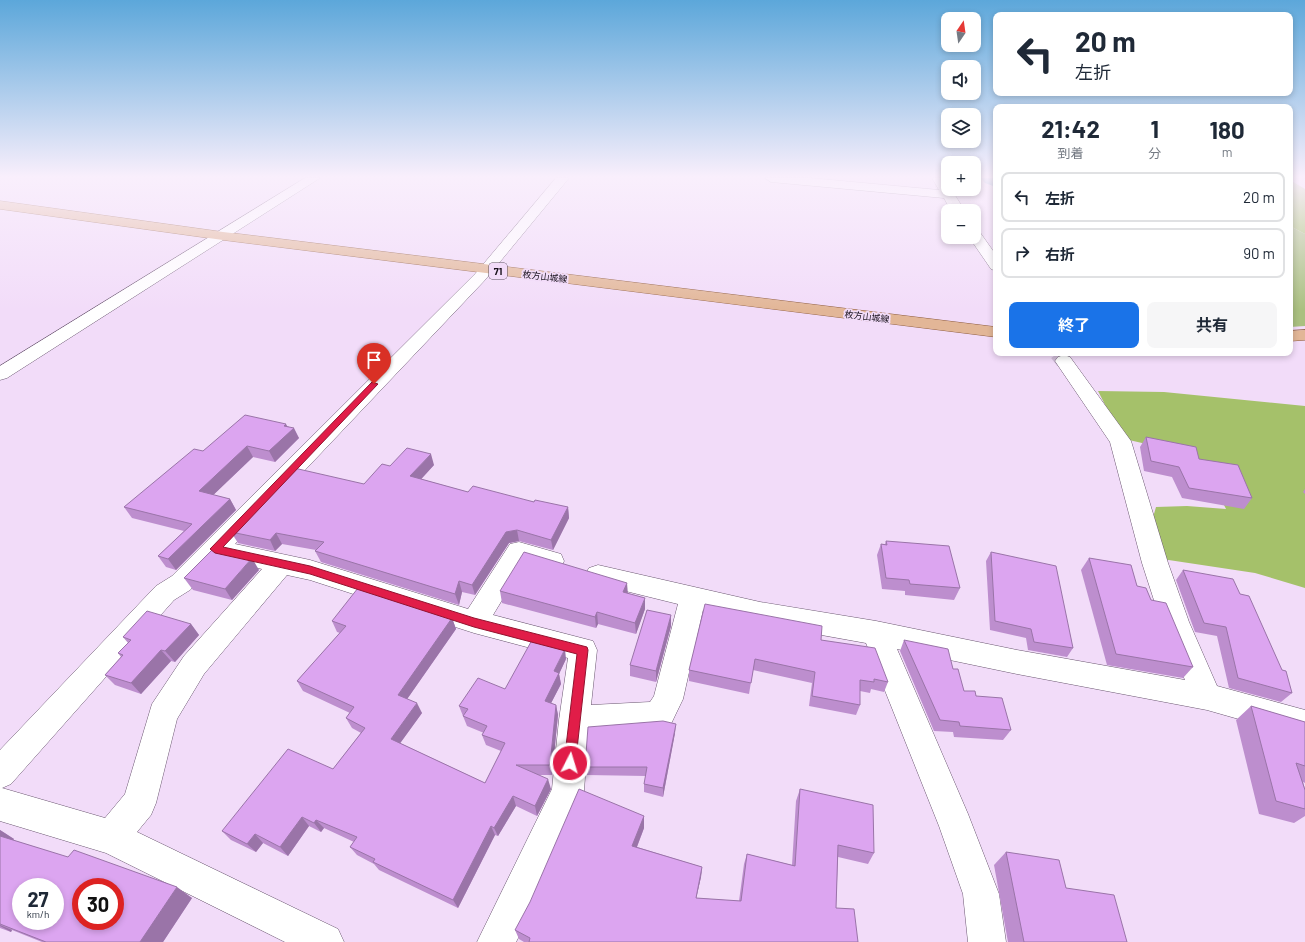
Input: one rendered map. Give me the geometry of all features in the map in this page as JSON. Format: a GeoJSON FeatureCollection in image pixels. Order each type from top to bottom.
{"type":"FeatureCollection","features":[{"type":"Feature","properties":{"kind":"main road","name":"枚方山城線"},"geometry":{"type":"LineString","coordinates":[[119,222],[993,332]]}},
{"type":"Feature","properties":{"kind":"main road"},"geometry":{"type":"LineString","coordinates":[[1293,336],[1305,335]]}},
{"type":"Feature","properties":{"kind":"street"},"geometry":{"type":"LineString","coordinates":[[0,374],[245,222]]}},
{"type":"Feature","properties":{"kind":"street"},"geometry":{"type":"LineString","coordinates":[[0,773],[165,593],[182,583],[486,269],[526,222]]}},
{"type":"Feature","properties":{"kind":"street"},"geometry":{"type":"LineString","coordinates":[[981,244],[993,262]]}},
{"type":"Feature","properties":{"kind":"street"},"geometry":{"type":"LineString","coordinates":[[1064,361],[1120,441],[1157,570],[1175,622],[1207,697]]}},
{"type":"Feature","properties":{"kind":"street"},"geometry":{"type":"LineString","coordinates":[[215,549],[281,565],[310,570],[474,622],[583,650],[574,720],[568,791],[519,898],[496,942]]}},
{"type":"Feature","properties":{"kind":"street"},"geometry":{"type":"LineString","coordinates":[[474,622],[519,551],[615,580],[760,613],[876,633],[1017,662],[1207,697],[1305,724]]}},
{"type":"Feature","properties":{"kind":"street"},"geometry":{"type":"LineString","coordinates":[[111,837],[139,803],[164,714],[194,665],[281,565]]}},
{"type":"Feature","properties":{"kind":"street"},"geometry":{"type":"LineString","coordinates":[[574,720],[659,716],[668,699],[693,598]]}},
{"type":"Feature","properties":{"kind":"street"},"geometry":{"type":"LineString","coordinates":[[876,633],[956,826],[981,894],[987,942]]}},
{"type":"Feature","properties":{"kind":"street"},"geometry":{"type":"LineString","coordinates":[[0,804],[111,837],[325,942]]}},
{"type":"Feature","properties":{"kind":"green space"},"geometry":{"type":"Polygon","coordinates":[[[1293,222],[1305,222],[1305,234],[1293,228],[1293,222]]]}},
{"type":"Feature","properties":{"kind":"green space"},"geometry":{"type":"Polygon","coordinates":[[[1293,228],[1305,234],[1305,326],[1293,327],[1293,228]]]}},
{"type":"Feature","properties":{"kind":"green space"},"geometry":{"type":"Polygon","coordinates":[[[1098,391],[1164,392],[1305,406],[1305,588],[1255,573],[1162,559],[1152,521],[1156,507],[1187,506],[1226,509],[1213,483],[1194,455],[1129,440],[1120,434],[1098,391]]]}},
{"type":"Feature","properties":{"kind":"building"},"geometry":{"type":"Polygon","coordinates":[[[245,415],[286,424],[284,426],[294,428],[269,451],[247,446],[199,491],[230,499],[168,559],[158,556],[192,524],[124,507],[194,449],[203,451],[245,415]]]}},
{"type":"Feature","properties":{"kind":"building"},"geometry":{"type":"Polygon","coordinates":[[[1146,437],[1196,447],[1199,459],[1238,465],[1252,498],[1189,488],[1179,467],[1151,461],[1146,437]]]}},
{"type":"Feature","properties":{"kind":"building"},"geometry":{"type":"Polygon","coordinates":[[[407,448],[431,454],[410,476],[468,492],[473,486],[534,502],[535,500],[568,507],[551,540],[517,530],[506,532],[472,585],[459,581],[455,594],[315,551],[324,542],[276,533],[270,540],[231,532],[294,468],[364,484],[382,464],[390,466],[407,448]]]}},
{"type":"Feature","properties":{"kind":"building"},"geometry":{"type":"Polygon","coordinates":[[[886,541],[949,546],[960,588],[910,584],[909,580],[886,578],[881,544],[887,545],[886,541]]]}},
{"type":"Feature","properties":{"kind":"building"},"geometry":{"type":"Polygon","coordinates":[[[213,549],[252,558],[225,589],[184,578],[213,549]]]}},
{"type":"Feature","properties":{"kind":"building"},"geometry":{"type":"Polygon","coordinates":[[[524,552],[627,583],[623,592],[645,598],[635,623],[597,612],[595,617],[500,591],[524,552]]]}},
{"type":"Feature","properties":{"kind":"building"},"geometry":{"type":"Polygon","coordinates":[[[991,552],[1056,566],[1073,648],[1034,642],[1031,629],[995,621],[991,552]]]}},
{"type":"Feature","properties":{"kind":"building"},"geometry":{"type":"Polygon","coordinates":[[[1089,558],[1131,565],[1137,586],[1146,588],[1151,600],[1166,603],[1193,667],[1116,654],[1089,558]]]}},
{"type":"Feature","properties":{"kind":"building"},"geometry":{"type":"Polygon","coordinates":[[[1183,570],[1233,579],[1240,594],[1249,596],[1282,670],[1286,671],[1292,693],[1238,678],[1226,627],[1204,623],[1183,570]]]}},
{"type":"Feature","properties":{"kind":"building"},"geometry":{"type":"Polygon","coordinates":[[[358,588],[452,618],[398,695],[417,703],[391,739],[485,783],[505,743],[482,735],[487,726],[463,716],[468,709],[459,706],[478,678],[505,689],[532,640],[565,649],[554,671],[559,673],[545,701],[556,705],[550,765],[516,765],[548,779],[535,806],[513,796],[494,828],[491,826],[453,900],[373,862],[375,859],[350,847],[357,837],[316,820],[314,823],[302,817],[280,847],[255,834],[247,844],[222,831],[288,749],[333,769],[365,728],[346,718],[354,707],[297,681],[346,626],[332,621],[358,588]]]}},
{"type":"Feature","properties":{"kind":"building"},"geometry":{"type":"Polygon","coordinates":[[[705,604],[822,626],[821,640],[875,648],[888,682],[874,679],[874,682],[860,680],[860,705],[812,696],[815,672],[755,659],[751,683],[689,670],[705,604]]]}},
{"type":"Feature","properties":{"kind":"building"},"geometry":{"type":"Polygon","coordinates":[[[647,610],[671,615],[656,671],[630,665],[647,610]]]}},
{"type":"Feature","properties":{"kind":"building"},"geometry":{"type":"Polygon","coordinates":[[[147,611],[191,624],[165,651],[161,650],[131,683],[105,675],[123,655],[118,653],[131,640],[123,637],[147,611]]]}},
{"type":"Feature","properties":{"kind":"building"},"geometry":{"type":"Polygon","coordinates":[[[904,640],[948,649],[953,669],[958,669],[964,691],[975,691],[976,696],[1002,698],[1011,730],[960,726],[959,722],[940,720],[904,640]]]}},
{"type":"Feature","properties":{"kind":"building"},"geometry":{"type":"Polygon","coordinates":[[[1251,706],[1305,722],[1305,766],[1296,763],[1305,790],[1305,809],[1276,801],[1251,706]]]}},
{"type":"Feature","properties":{"kind":"building"},"geometry":{"type":"Polygon","coordinates":[[[663,721],[676,724],[663,788],[644,784],[647,767],[585,767],[588,727],[663,721]]]}},
{"type":"Feature","properties":{"kind":"building"},"geometry":{"type":"Polygon","coordinates":[[[579,789],[644,816],[632,846],[702,867],[696,898],[741,901],[747,854],[795,866],[800,789],[873,805],[874,853],[838,845],[836,908],[854,909],[858,942],[529,942],[530,938],[515,930],[530,902],[579,789]]]}},
{"type":"Feature","properties":{"kind":"building"},"geometry":{"type":"Polygon","coordinates":[[[0,836],[68,857],[74,850],[177,887],[140,942],[46,942],[15,930],[64,930],[64,878],[12,878],[12,929],[0,924],[0,836]]]}},
{"type":"Feature","properties":{"kind":"building"},"geometry":{"type":"Polygon","coordinates":[[[1006,852],[1059,860],[1066,888],[1114,895],[1127,942],[1024,942],[1006,852]]]}},
{"type":"Feature","properties":{"kind":"tunnel"},"geometry":{"type":"LineString","coordinates":[[1060,356],[1064,361]]}},
{"type":"Feature","properties":{"kind":"route"},"geometry":{"type":"LineString","coordinates":[[374,384],[215,549],[281,565],[310,570],[474,622],[583,650],[570,763]]}}]}
